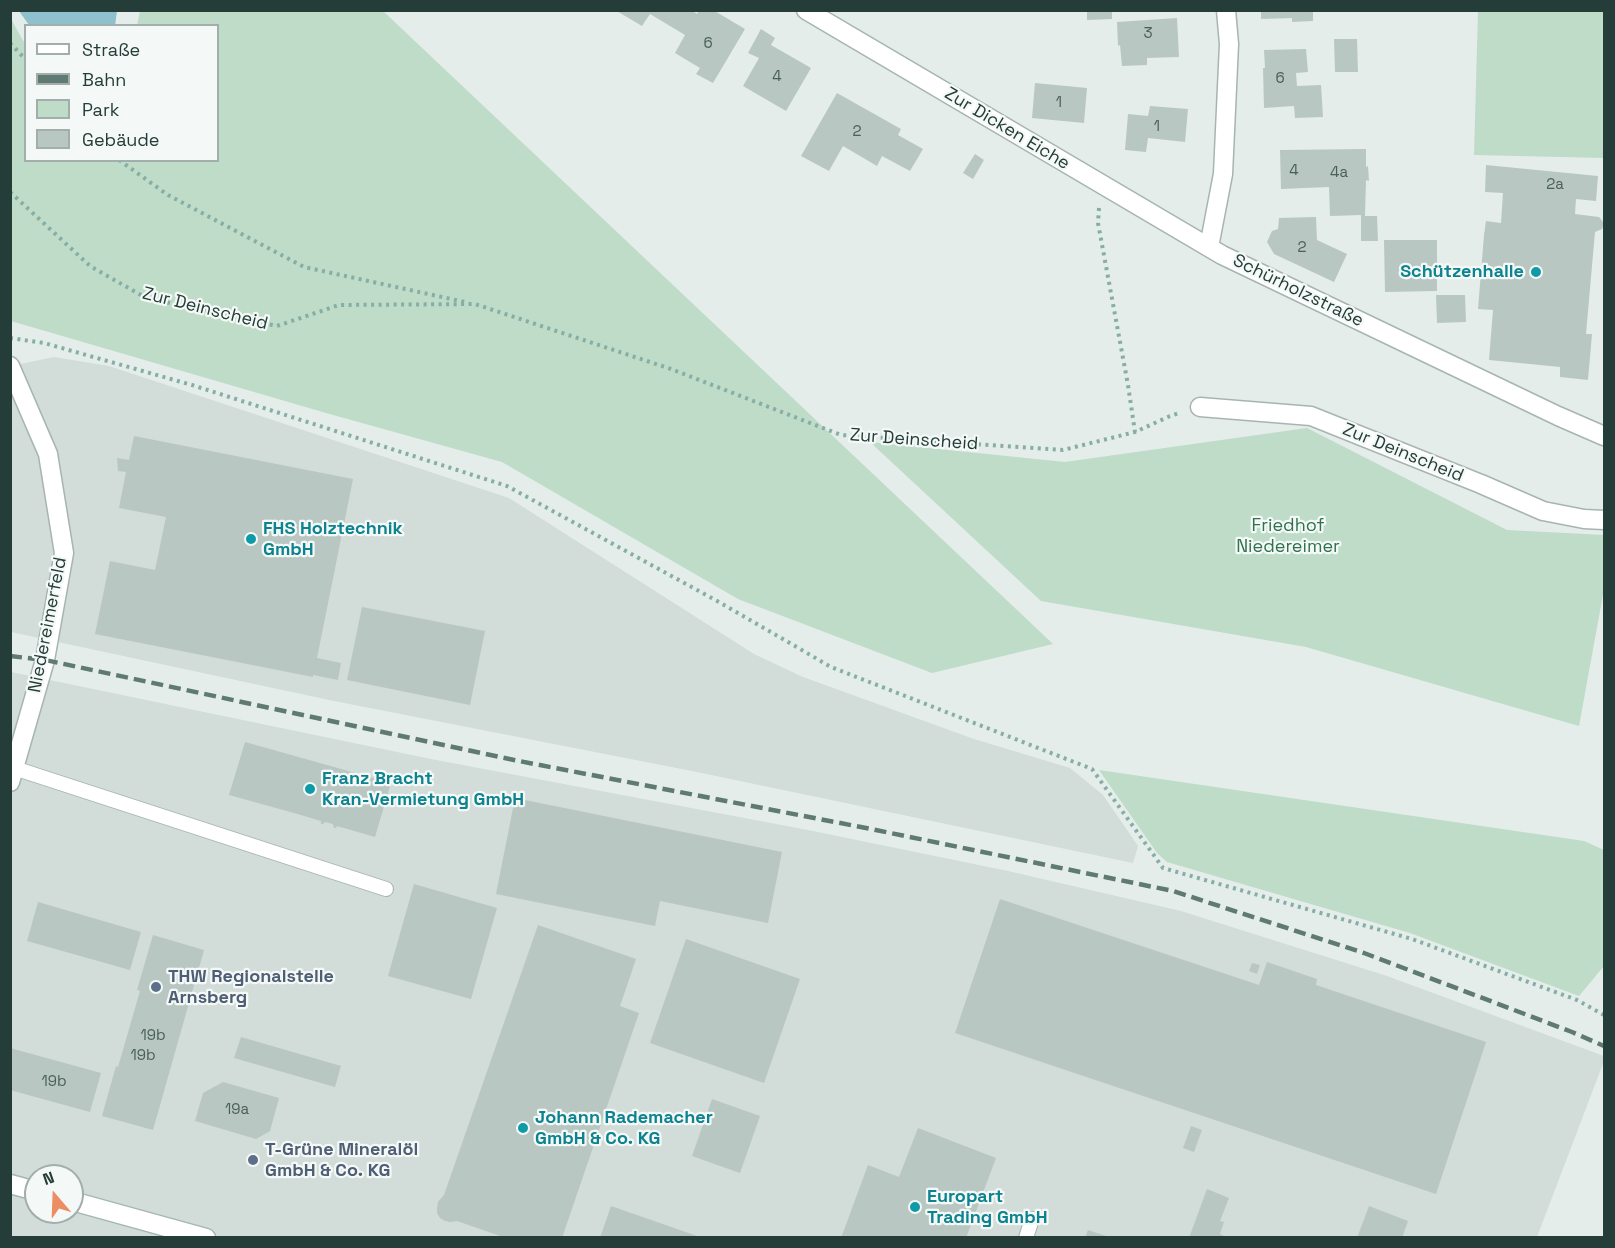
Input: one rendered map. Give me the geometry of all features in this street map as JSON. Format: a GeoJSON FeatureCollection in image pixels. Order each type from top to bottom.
{"type":"FeatureCollection","features":[{"type":"Feature","properties":{"kind":"street","name":"Zur Dicken Eiche"},"geometry":{"type":"LineString","coordinates":[[806,10],[1209,248]]}},
{"type":"Feature","properties":{"kind":"street"},"geometry":{"type":"LineString","coordinates":[[1209,248],[1223,174],[1229,44],[1226,10]]}},
{"type":"Feature","properties":{"kind":"street","name":"Schürholzstraße"},"geometry":{"type":"LineString","coordinates":[[1209,248],[1558,416],[1605,436]]}},
{"type":"Feature","properties":{"kind":"street","name":"Niedereimerfeld"},"geometry":{"type":"LineString","coordinates":[[10,366],[48,454],[64,553],[45,660],[12,775]]}},
{"type":"Feature","properties":{"kind":"street","name":"Zur Deinscheid"},"geometry":{"type":"LineString","coordinates":[[1200,407],[1311,416],[1542,511],[1584,519],[1605,520]]}},
{"type":"Feature","properties":{"kind":"street"},"geometry":{"type":"LineString","coordinates":[[84,1204],[206,1238]]}},
{"type":"Feature","properties":{"kind":"lane"},"geometry":{"type":"LineString","coordinates":[[12,775],[386,889]]}},
{"type":"Feature","properties":{"kind":"lane"},"geometry":{"type":"LineString","coordinates":[[1026,1238],[1032,1219]]}},
{"type":"Feature","properties":{"kind":"path"},"geometry":{"type":"LineString","coordinates":[[10,43],[24,58]]}},
{"type":"Feature","properties":{"kind":"path"},"geometry":{"type":"LineString","coordinates":[[122,162],[168,195],[304,267],[475,304]]}},
{"type":"Feature","properties":{"kind":"path"},"geometry":{"type":"LineString","coordinates":[[1100,184],[1098,223],[1135,432]]}},
{"type":"Feature","properties":{"kind":"path","name":"Zur Deinscheid"},"geometry":{"type":"LineString","coordinates":[[10,192],[90,266],[146,298],[277,326],[339,305],[475,304],[671,369],[841,435],[1063,450],[1135,432],[1170,416],[1200,407]]}},
{"type":"Feature","properties":{"kind":"path"},"geometry":{"type":"LineString","coordinates":[[10,338],[44,343],[192,385],[507,486],[719,602],[831,667],[1092,769],[1163,868],[1412,939],[1577,1000],[1605,1015]]}},
{"type":"Feature","properties":{"kind":"shaded area"},"geometry":{"type":"Polygon","coordinates":[[[54,357],[109,366],[509,498],[754,654],[803,677],[974,739],[1070,768],[1103,795],[1138,846],[1133,863],[692,771],[334,701],[11,632],[11,366],[54,357]]]}},
{"type":"Feature","properties":{"kind":"shaded area"},"geometry":{"type":"Polygon","coordinates":[[[11,672],[431,759],[808,830],[1008,871],[1181,911],[1387,976],[1604,1056],[1537,1237],[11,1237],[11,672]]]}},
{"type":"Feature","properties":{"kind":"green space"},"geometry":{"type":"Polygon","coordinates":[[[140,11],[383,11],[1053,644],[932,673],[738,599],[502,462],[11,321],[11,19],[24,42],[24,162],[219,162],[219,24],[137,24],[140,11]]]}},
{"type":"Feature","properties":{"kind":"green space"},"geometry":{"type":"Polygon","coordinates":[[[1478,11],[1604,11],[1604,158],[1474,155],[1478,11]]]}},
{"type":"Feature","properties":{"kind":"green space","name":"Friedhof Niedereimer"},"geometry":{"type":"Polygon","coordinates":[[[1307,428],[1507,530],[1604,535],[1604,589],[1579,726],[1306,647],[1041,601],[870,442],[1065,462],[1307,428]]]}},
{"type":"Feature","properties":{"kind":"green space"},"geometry":{"type":"Polygon","coordinates":[[[1099,770],[1584,841],[1604,850],[1604,966],[1579,996],[1410,933],[1167,862],[1157,853],[1099,770]]]}},
{"type":"Feature","properties":{"kind":"water"},"geometry":{"type":"Polygon","coordinates":[[[19,11],[117,11],[115,24],[28,24],[19,11]]]}},
{"type":"Feature","properties":{"kind":"building"},"geometry":{"type":"Polygon","coordinates":[[[615,10],[691,10],[697,14],[699,10],[713,10],[745,29],[713,83],[696,74],[700,68],[675,53],[685,35],[650,14],[642,26],[615,10]]]}},
{"type":"Feature","properties":{"kind":"building"},"geometry":{"type":"Polygon","coordinates":[[[1087,10],[1112,10],[1112,19],[1087,20],[1087,10]]]}},
{"type":"Feature","properties":{"kind":"building"},"geometry":{"type":"Polygon","coordinates":[[[1261,10],[1313,10],[1313,21],[1292,22],[1292,18],[1261,19],[1261,10]]]}},
{"type":"Feature","properties":{"kind":"building"},"geometry":{"type":"Polygon","coordinates":[[[1177,18],[1179,57],[1147,58],[1147,65],[1122,66],[1117,22],[1177,18]]]}},
{"type":"Feature","properties":{"kind":"building"},"geometry":{"type":"Polygon","coordinates":[[[761,29],[775,38],[771,45],[811,68],[786,111],[743,86],[759,58],[748,53],[761,29]]]}},
{"type":"Feature","properties":{"kind":"building"},"geometry":{"type":"Polygon","coordinates":[[[1334,39],[1357,39],[1358,72],[1335,72],[1334,39]]]}},
{"type":"Feature","properties":{"kind":"building"},"geometry":{"type":"Polygon","coordinates":[[[1306,49],[1308,72],[1296,73],[1297,86],[1321,85],[1323,117],[1295,118],[1294,106],[1264,108],[1264,50],[1306,49]]]}},
{"type":"Feature","properties":{"kind":"building"},"geometry":{"type":"Polygon","coordinates":[[[1035,83],[1087,88],[1084,123],[1032,118],[1035,83]]]}},
{"type":"Feature","properties":{"kind":"building"},"geometry":{"type":"Polygon","coordinates":[[[837,93],[901,129],[898,135],[923,149],[910,171],[882,156],[877,166],[843,146],[829,171],[801,156],[837,93]]]}},
{"type":"Feature","properties":{"kind":"building"},"geometry":{"type":"Polygon","coordinates":[[[1150,106],[1188,109],[1185,142],[1148,138],[1146,152],[1125,150],[1128,114],[1148,116],[1150,106]]]}},
{"type":"Feature","properties":{"kind":"building"},"geometry":{"type":"Polygon","coordinates":[[[1366,149],[1369,181],[1366,180],[1365,216],[1377,216],[1378,241],[1361,241],[1361,215],[1330,216],[1329,187],[1281,189],[1280,150],[1366,149]]]}},
{"type":"Feature","properties":{"kind":"building"},"geometry":{"type":"Polygon","coordinates":[[[975,154],[984,160],[973,179],[963,173],[975,154]]]}},
{"type":"Feature","properties":{"kind":"building","name":"Schützenhalle"},"geometry":{"type":"Polygon","coordinates":[[[1486,165],[1598,176],[1596,201],[1576,199],[1575,214],[1599,217],[1604,223],[1602,229],[1595,232],[1586,334],[1592,334],[1588,380],[1560,377],[1560,367],[1489,360],[1493,310],[1478,309],[1484,235],[1486,221],[1501,223],[1503,193],[1485,192],[1486,165]]]}},
{"type":"Feature","properties":{"kind":"building"},"geometry":{"type":"Polygon","coordinates":[[[1316,217],[1317,240],[1347,254],[1334,282],[1274,254],[1267,242],[1272,231],[1278,229],[1279,218],[1316,217]]]}},
{"type":"Feature","properties":{"kind":"building"},"geometry":{"type":"Polygon","coordinates":[[[1384,240],[1437,240],[1437,291],[1385,292],[1384,240]]]}},
{"type":"Feature","properties":{"kind":"building"},"geometry":{"type":"Polygon","coordinates":[[[1436,295],[1465,295],[1466,322],[1437,323],[1436,295]]]}},
{"type":"Feature","properties":{"kind":"building","name":"FHS Holztechnik GmbH"},"geometry":{"type":"Polygon","coordinates":[[[134,436],[353,479],[317,658],[341,663],[338,680],[95,634],[110,561],[155,570],[166,517],[119,508],[126,472],[118,471],[117,458],[129,460],[134,436]]]}},
{"type":"Feature","properties":{"kind":"building"},"geometry":{"type":"Polygon","coordinates":[[[362,607],[485,631],[470,705],[347,680],[362,607]]]}},
{"type":"Feature","properties":{"kind":"building","name":"Franz Bracht Kran-Vermietung GmbH"},"geometry":{"type":"Polygon","coordinates":[[[245,742],[391,783],[375,837],[337,826],[334,828],[333,824],[325,822],[321,824],[321,821],[229,795],[245,742]]]}},
{"type":"Feature","properties":{"kind":"building"},"geometry":{"type":"Polygon","coordinates":[[[515,798],[782,852],[768,923],[660,901],[655,926],[496,894],[515,798]]]}},
{"type":"Feature","properties":{"kind":"building"},"geometry":{"type":"Polygon","coordinates":[[[414,884],[497,908],[471,999],[388,976],[414,884]]]}},
{"type":"Feature","properties":{"kind":"building"},"geometry":{"type":"Polygon","coordinates":[[[1000,899],[1259,985],[1267,962],[1317,979],[1316,985],[1486,1042],[1436,1194],[955,1033],[1000,899]]]}},
{"type":"Feature","properties":{"kind":"building"},"geometry":{"type":"Polygon","coordinates":[[[38,902],[141,932],[130,970],[27,941],[38,902]]]}},
{"type":"Feature","properties":{"kind":"building","name":"Johann Rademacher GmbH & Co. KG"},"geometry":{"type":"Polygon","coordinates":[[[538,925],[636,959],[620,1006],[639,1013],[562,1238],[506,1238],[457,1221],[445,1221],[440,1218],[437,1208],[438,1202],[444,1195],[538,925]]]}},
{"type":"Feature","properties":{"kind":"building"},"geometry":{"type":"Polygon","coordinates":[[[153,935],[204,950],[153,1130],[102,1116],[140,991],[137,990],[153,935]]]}},
{"type":"Feature","properties":{"kind":"building"},"geometry":{"type":"Polygon","coordinates":[[[686,939],[800,979],[764,1083],[650,1043],[686,939]]]}},
{"type":"Feature","properties":{"kind":"building"},"geometry":{"type":"Polygon","coordinates":[[[1252,963],[1260,965],[1257,974],[1249,971],[1252,963]]]}},
{"type":"Feature","properties":{"kind":"building"},"geometry":{"type":"Polygon","coordinates":[[[241,1037],[341,1066],[335,1087],[234,1058],[241,1037]]]}},
{"type":"Feature","properties":{"kind":"building"},"geometry":{"type":"Polygon","coordinates":[[[10,1048],[101,1073],[90,1112],[10,1090],[10,1048]]]}},
{"type":"Feature","properties":{"kind":"building"},"geometry":{"type":"Polygon","coordinates":[[[223,1082],[279,1098],[270,1131],[256,1139],[195,1121],[203,1093],[223,1082]]]}},
{"type":"Feature","properties":{"kind":"building"},"geometry":{"type":"Polygon","coordinates":[[[712,1099],[760,1116],[740,1173],[692,1156],[712,1099]]]}},
{"type":"Feature","properties":{"kind":"building"},"geometry":{"type":"Polygon","coordinates":[[[1191,1126],[1202,1130],[1194,1152],[1183,1148],[1191,1126]]]}},
{"type":"Feature","properties":{"kind":"building","name":"Europart Trading GmbH"},"geometry":{"type":"Polygon","coordinates":[[[918,1128],[996,1158],[966,1238],[841,1238],[868,1165],[899,1177],[918,1128]]]}},
{"type":"Feature","properties":{"kind":"building"},"geometry":{"type":"Polygon","coordinates":[[[1207,1189],[1229,1198],[1220,1221],[1224,1222],[1220,1234],[1228,1238],[1189,1238],[1207,1189]]]}},
{"type":"Feature","properties":{"kind":"building"},"geometry":{"type":"Polygon","coordinates":[[[611,1206],[700,1237],[700,1238],[600,1238],[611,1206]]]}},
{"type":"Feature","properties":{"kind":"building"},"geometry":{"type":"Polygon","coordinates":[[[1369,1206],[1408,1221],[1402,1238],[1357,1238],[1369,1206]]]}},
{"type":"Feature","properties":{"kind":"building"},"geometry":{"type":"Polygon","coordinates":[[[1088,1230],[1109,1237],[1109,1238],[1085,1238],[1088,1230]]]}},
{"type":"Feature","properties":{"kind":"railway"},"geometry":{"type":"LineString","coordinates":[[10,656],[45,660],[519,761],[866,828],[1173,891],[1364,953],[1604,1046]]}},
{"type":"Feature","properties":{"kind":"place","name":"Schützenhalle"},"geometry":{"type":"Point","coordinates":[1536,272]}},
{"type":"Feature","properties":{"kind":"place","name":"FHS Holztechnik GmbH"},"geometry":{"type":"Point","coordinates":[251,539]}},
{"type":"Feature","properties":{"kind":"place","name":"Franz Bracht Kran-Vermietung GmbH"},"geometry":{"type":"Point","coordinates":[310,789]}},
{"type":"Feature","properties":{"kind":"place","name":"THW Regionalstelle Arnsberg"},"geometry":{"type":"Point","coordinates":[156,987]}},
{"type":"Feature","properties":{"kind":"place","name":"Johann Rademacher GmbH & Co. KG"},"geometry":{"type":"Point","coordinates":[523,1128]}},
{"type":"Feature","properties":{"kind":"place","name":"T-Grüne Mineralöl GmbH & Co. KG"},"geometry":{"type":"Point","coordinates":[253,1160]}},
{"type":"Feature","properties":{"kind":"place","name":"Europart Trading GmbH"},"geometry":{"type":"Point","coordinates":[915,1207]}}]}
